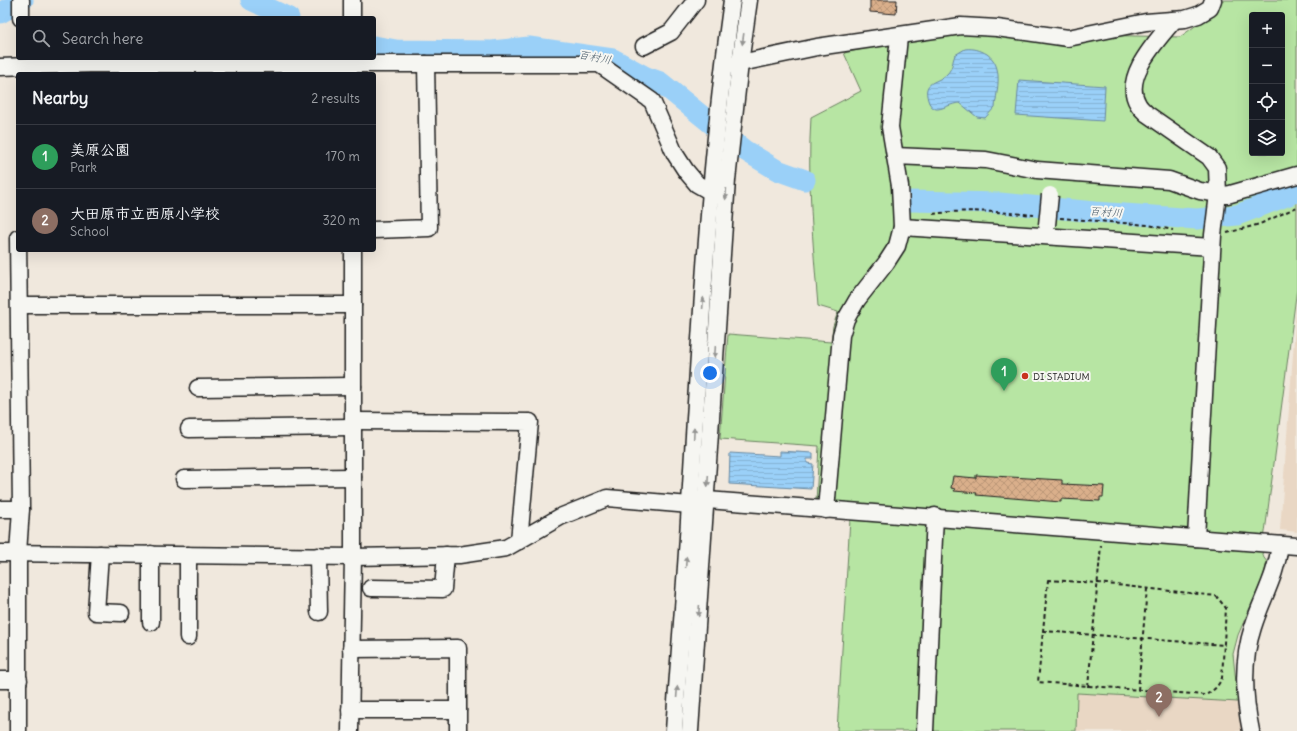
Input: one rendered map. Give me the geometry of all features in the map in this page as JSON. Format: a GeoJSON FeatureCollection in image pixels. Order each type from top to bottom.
{"type":"FeatureCollection","features":[{"type":"Feature","properties":{"kind":"street"},"geometry":{"type":"LineString","coordinates":[[21,0],[21,16]]}},
{"type":"Feature","properties":{"kind":"street"},"geometry":{"type":"LineString","coordinates":[[352,0],[352,16]]}},
{"type":"Feature","properties":{"kind":"street"},"geometry":{"type":"LineString","coordinates":[[644,46],[671,32],[696,0]]}},
{"type":"Feature","properties":{"kind":"street"},"geometry":{"type":"LineString","coordinates":[[674,731],[690,505],[696,385],[711,192],[723,66],[732,0]]}},
{"type":"Feature","properties":{"kind":"street"},"geometry":{"type":"LineString","coordinates":[[690,731],[730,155],[748,0]]}},
{"type":"Feature","properties":{"kind":"street"},"geometry":{"type":"LineString","coordinates":[[723,66],[817,47],[899,37],[931,30],[961,26],[997,28],[1068,38],[1146,22],[1185,18],[1205,12],[1210,8],[1212,0]]}},
{"type":"Feature","properties":{"kind":"street"},"geometry":{"type":"LineString","coordinates":[[1174,20],[1138,69],[1133,82],[1134,94],[1138,104],[1154,120],[1209,157],[1217,168],[1218,194],[1213,241],[1196,538]]}},
{"type":"Feature","properties":{"kind":"street"},"geometry":{"type":"LineString","coordinates":[[826,510],[841,335],[846,319],[857,300],[886,263],[896,246],[902,227],[900,186],[890,126],[899,37]]}},
{"type":"Feature","properties":{"kind":"street"},"geometry":{"type":"LineString","coordinates":[[0,67],[90,64],[599,64],[652,101],[675,154],[682,165],[697,184],[711,192]]}},
{"type":"Feature","properties":{"kind":"street"},"geometry":{"type":"LineString","coordinates":[[376,230],[429,228],[426,64]]}},
{"type":"Feature","properties":{"kind":"street"},"geometry":{"type":"LineString","coordinates":[[894,156],[986,160],[1051,172],[1169,180],[1200,191],[1227,195],[1297,175]]}},
{"type":"Feature","properties":{"kind":"street"},"geometry":{"type":"LineString","coordinates":[[1047,231],[1051,172]]}},
{"type":"Feature","properties":{"kind":"street"},"geometry":{"type":"LineString","coordinates":[[902,227],[1047,231],[1213,241]]}},
{"type":"Feature","properties":{"kind":"street"},"geometry":{"type":"LineString","coordinates":[[18,252],[20,305],[21,509],[18,553],[18,731]]}},
{"type":"Feature","properties":{"kind":"street"},"geometry":{"type":"LineString","coordinates":[[350,731],[353,557],[353,252]]}},
{"type":"Feature","properties":{"kind":"street"},"geometry":{"type":"LineString","coordinates":[[20,305],[353,305]]}},
{"type":"Feature","properties":{"kind":"street"},"geometry":{"type":"LineString","coordinates":[[198,388],[353,386]]}},
{"type":"Feature","properties":{"kind":"street"},"geometry":{"type":"LineString","coordinates":[[189,429],[353,424],[530,422],[519,541]]}},
{"type":"Feature","properties":{"kind":"street"},"geometry":{"type":"LineString","coordinates":[[184,479],[353,477]]}},
{"type":"Feature","properties":{"kind":"street"},"geometry":{"type":"LineString","coordinates":[[0,553],[353,557],[446,555],[506,548],[560,517],[607,498],[690,505],[706,500],[826,510],[935,516],[1297,546]]}},
{"type":"Feature","properties":{"kind":"street"},"geometry":{"type":"LineString","coordinates":[[0,509],[21,509]]}},
{"type":"Feature","properties":{"kind":"street"},"geometry":{"type":"LineString","coordinates":[[925,731],[935,516]]}},
{"type":"Feature","properties":{"kind":"street"},"geometry":{"type":"LineString","coordinates":[[1251,731],[1246,708],[1247,653],[1252,627],[1278,565],[1280,545]]}},
{"type":"Feature","properties":{"kind":"street"},"geometry":{"type":"LineString","coordinates":[[100,554],[96,612],[121,613]]}},
{"type":"Feature","properties":{"kind":"street"},"geometry":{"type":"LineString","coordinates":[[151,554],[151,622]]}},
{"type":"Feature","properties":{"kind":"street"},"geometry":{"type":"LineString","coordinates":[[188,555],[188,637]]}},
{"type":"Feature","properties":{"kind":"street"},"geometry":{"type":"LineString","coordinates":[[372,588],[443,590],[446,555]]}},
{"type":"Feature","properties":{"kind":"street"},"geometry":{"type":"LineString","coordinates":[[318,556],[319,612]]}},
{"type":"Feature","properties":{"kind":"street"},"geometry":{"type":"LineString","coordinates":[[352,649],[458,648],[458,731]]}},
{"type":"Feature","properties":{"kind":"street"},"geometry":{"type":"LineString","coordinates":[[0,680],[19,680]]}},
{"type":"Feature","properties":{"kind":"street"},"geometry":{"type":"LineString","coordinates":[[350,710],[458,710]]}},
{"type":"Feature","properties":{"kind":"path"},"geometry":{"type":"LineString","coordinates":[[1213,241],[1260,224],[1297,207]]}},
{"type":"Feature","properties":{"kind":"path"},"geometry":{"type":"LineString","coordinates":[[1088,687],[1102,530]]}},
{"type":"Feature","properties":{"kind":"path"},"geometry":{"type":"LineString","coordinates":[[1048,580],[1098,584],[1216,596],[1226,608],[1225,645],[1222,678],[1212,692],[1205,695],[1038,682],[1048,580]]}},
{"type":"Feature","properties":{"kind":"path"},"geometry":{"type":"LineString","coordinates":[[1138,690],[1147,589]]}},
{"type":"Feature","properties":{"kind":"path"},"geometry":{"type":"LineString","coordinates":[[1043,630],[1225,645]]}},
{"type":"Feature","properties":{"kind":"shaded area"},"geometry":{"type":"Polygon","coordinates":[[[1297,300],[1297,532],[1280,530],[1297,300]]]}},
{"type":"Feature","properties":{"kind":"shaded area"},"geometry":{"type":"Polygon","coordinates":[[[1077,693],[1238,702],[1244,731],[1076,731],[1077,693]]]}},
{"type":"Feature","properties":{"kind":"green space"},"geometry":{"type":"Polygon","coordinates":[[[1219,0],[1297,0],[1297,288],[1262,555],[1267,562],[1263,578],[1238,635],[1233,654],[1238,702],[1077,693],[1076,731],[837,731],[851,503],[816,502],[819,446],[720,439],[728,334],[831,342],[833,326],[838,312],[818,306],[811,212],[811,117],[861,91],[844,53],[925,36],[960,32],[1180,37],[1209,16],[1219,0]]]}},
{"type":"Feature","properties":{"kind":"water"},"geometry":{"type":"Polygon","coordinates":[[[965,49],[979,50],[987,54],[996,65],[998,71],[995,107],[985,118],[977,117],[960,103],[936,109],[931,106],[928,100],[927,89],[929,86],[949,72],[955,55],[965,49]]]}},
{"type":"Feature","properties":{"kind":"water"},"geometry":{"type":"Polygon","coordinates":[[[1019,80],[1105,86],[1103,121],[1016,115],[1019,80]]]}},
{"type":"Feature","properties":{"kind":"water"},"geometry":{"type":"Polygon","coordinates":[[[780,451],[813,453],[813,459],[807,459],[807,463],[813,464],[811,489],[729,484],[730,453],[780,456],[780,451]]]}},
{"type":"Feature","properties":{"kind":"building"},"geometry":{"type":"Polygon","coordinates":[[[870,0],[897,0],[896,14],[870,12],[870,0]]]}},
{"type":"Feature","properties":{"kind":"building"},"geometry":{"type":"Polygon","coordinates":[[[976,475],[1062,480],[1062,484],[1104,486],[1103,497],[1100,497],[1100,501],[1061,499],[1061,502],[976,495],[977,493],[954,491],[955,489],[951,488],[953,476],[976,478],[976,475]]]}},
{"type":"Feature","properties":{"kind":"waterway","name":"百村川"},"geometry":{"type":"LineString","coordinates":[[0,13],[23,0]]}},
{"type":"Feature","properties":{"kind":"waterway","name":"百村川"},"geometry":{"type":"LineString","coordinates":[[251,0],[285,16]]}},
{"type":"Feature","properties":{"kind":"waterway","name":"百村川"},"geometry":{"type":"LineString","coordinates":[[376,46],[396,50],[492,51],[529,47],[613,59],[646,77],[660,82],[744,150],[777,170],[805,180]]}},
{"type":"Feature","properties":{"kind":"waterway","name":"百村川"},"geometry":{"type":"LineString","coordinates":[[911,201],[1000,203],[1095,212],[1197,219],[1237,215],[1297,192]]}},
{"type":"Feature","properties":{"kind":"place","name":"DI STADIUM"},"geometry":{"type":"Point","coordinates":[1025,376]}},
{"type":"Feature","properties":{"kind":"place","name":"美原公園"},"geometry":{"type":"Point","coordinates":[1004,391]}},
{"type":"Feature","properties":{"kind":"place","name":"大田原市立西原小学校"},"geometry":{"type":"Point","coordinates":[1159,717]}}]}
